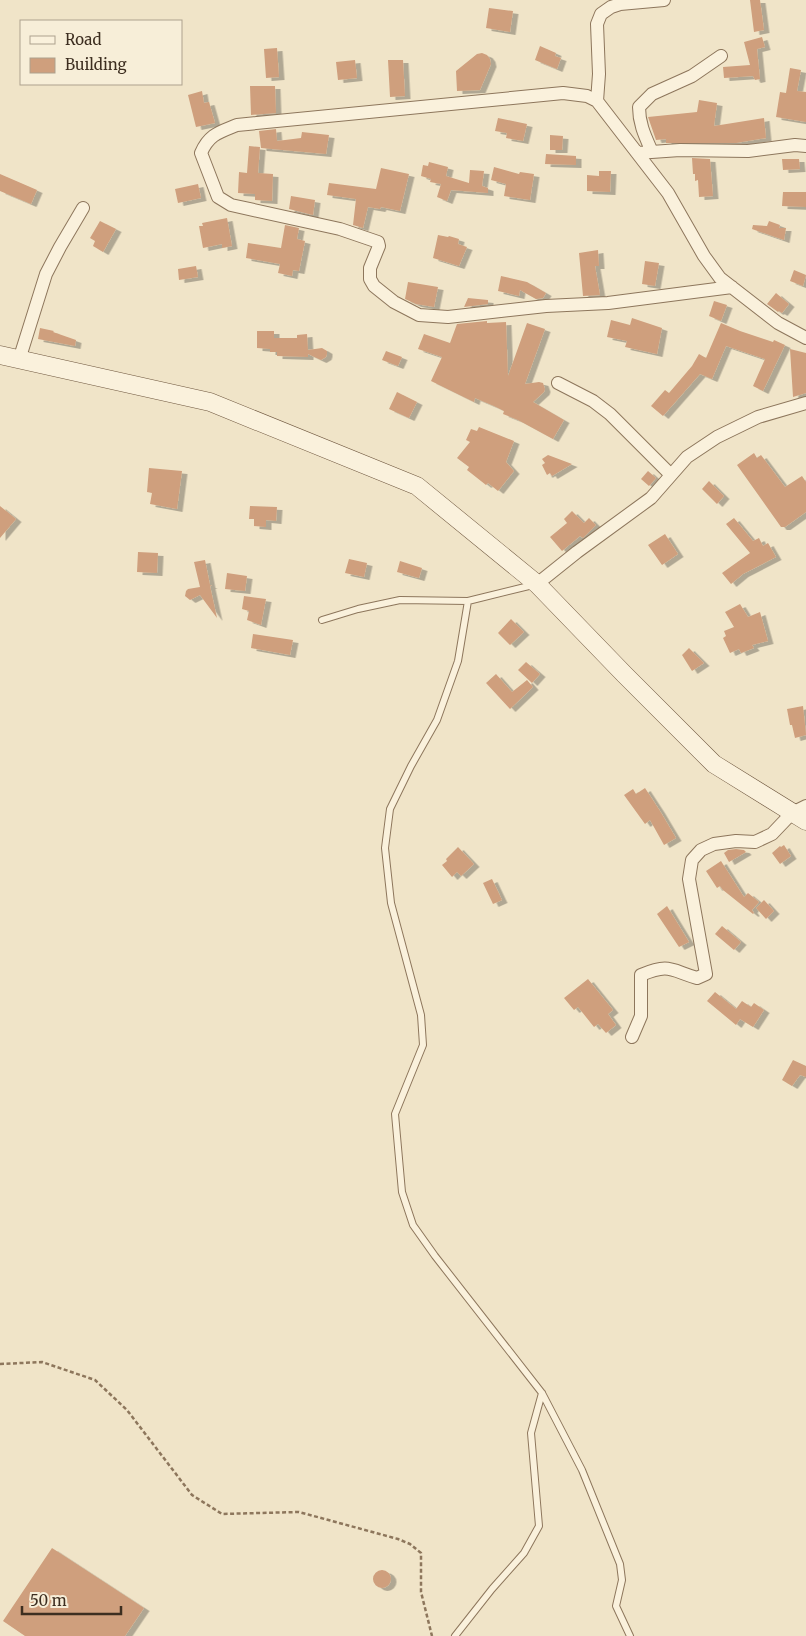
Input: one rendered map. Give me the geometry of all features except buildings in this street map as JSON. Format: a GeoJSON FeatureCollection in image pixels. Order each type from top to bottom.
{"type":"FeatureCollection","features":[{"type":"Feature","properties":{"kind":"main road"},"geometry":{"type":"LineString","coordinates":[[0,355],[210,402],[417,486],[537,584],[714,764],[801,813]]}},
{"type":"Feature","properties":{"kind":"street"},"geometry":{"type":"LineString","coordinates":[[596,101],[599,74],[597,24],[601,14],[611,7],[620,4],[664,0]]}},
{"type":"Feature","properties":{"kind":"street"},"geometry":{"type":"LineString","coordinates":[[652,152],[639,118],[640,106],[652,94],[692,76],[721,56]]}},
{"type":"Feature","properties":{"kind":"street"},"geometry":{"type":"LineString","coordinates":[[732,287],[608,303],[546,306],[448,317],[419,315],[394,302],[374,286],[370,279],[370,268],[379,246],[378,242],[340,229],[232,205],[218,197],[201,152],[213,135],[237,125],[563,93],[587,96],[596,101],[668,193],[720,278],[732,287],[778,324],[806,338]]}},
{"type":"Feature","properties":{"kind":"street"},"geometry":{"type":"LineString","coordinates":[[637,153],[680,150],[748,151],[795,145],[806,146]]}},
{"type":"Feature","properties":{"kind":"street"},"geometry":{"type":"LineString","coordinates":[[20,360],[46,274],[84,208]]}},
{"type":"Feature","properties":{"kind":"street"},"geometry":{"type":"LineString","coordinates":[[558,383],[593,402],[610,414],[671,475]]}},
{"type":"Feature","properties":{"kind":"street"},"geometry":{"type":"LineString","coordinates":[[537,584],[651,498],[687,456],[718,436],[758,417],[806,403]]}},
{"type":"Feature","properties":{"kind":"street"},"geometry":{"type":"LineString","coordinates":[[632,1037],[641,1016],[641,975],[654,970],[671,968],[697,978],[706,974],[689,879],[692,860],[701,850],[714,844],[736,841],[755,842],[772,834],[801,813]]}},
{"type":"Feature","properties":{"kind":"lane"},"geometry":{"type":"LineString","coordinates":[[322,620],[400,600],[468,601],[537,584]]}},
{"type":"Feature","properties":{"kind":"lane"},"geometry":{"type":"LineString","coordinates":[[468,601],[458,661],[436,720],[390,809],[385,848],[391,903],[421,1015],[423,1045],[395,1114],[402,1192],[413,1226],[542,1393],[582,1470],[620,1564],[622,1580],[616,1606],[630,1636]]}},
{"type":"Feature","properties":{"kind":"lane"},"geometry":{"type":"LineString","coordinates":[[455,1636],[492,1589],[524,1553],[539,1526],[531,1434],[542,1393]]}},
{"type":"Feature","properties":{"kind":"path"},"geometry":{"type":"LineString","coordinates":[[0,1364],[42,1362],[95,1380],[128,1410],[192,1495],[222,1514],[299,1512],[410,1544],[421,1553],[421,1592],[432,1636]]}}]}
